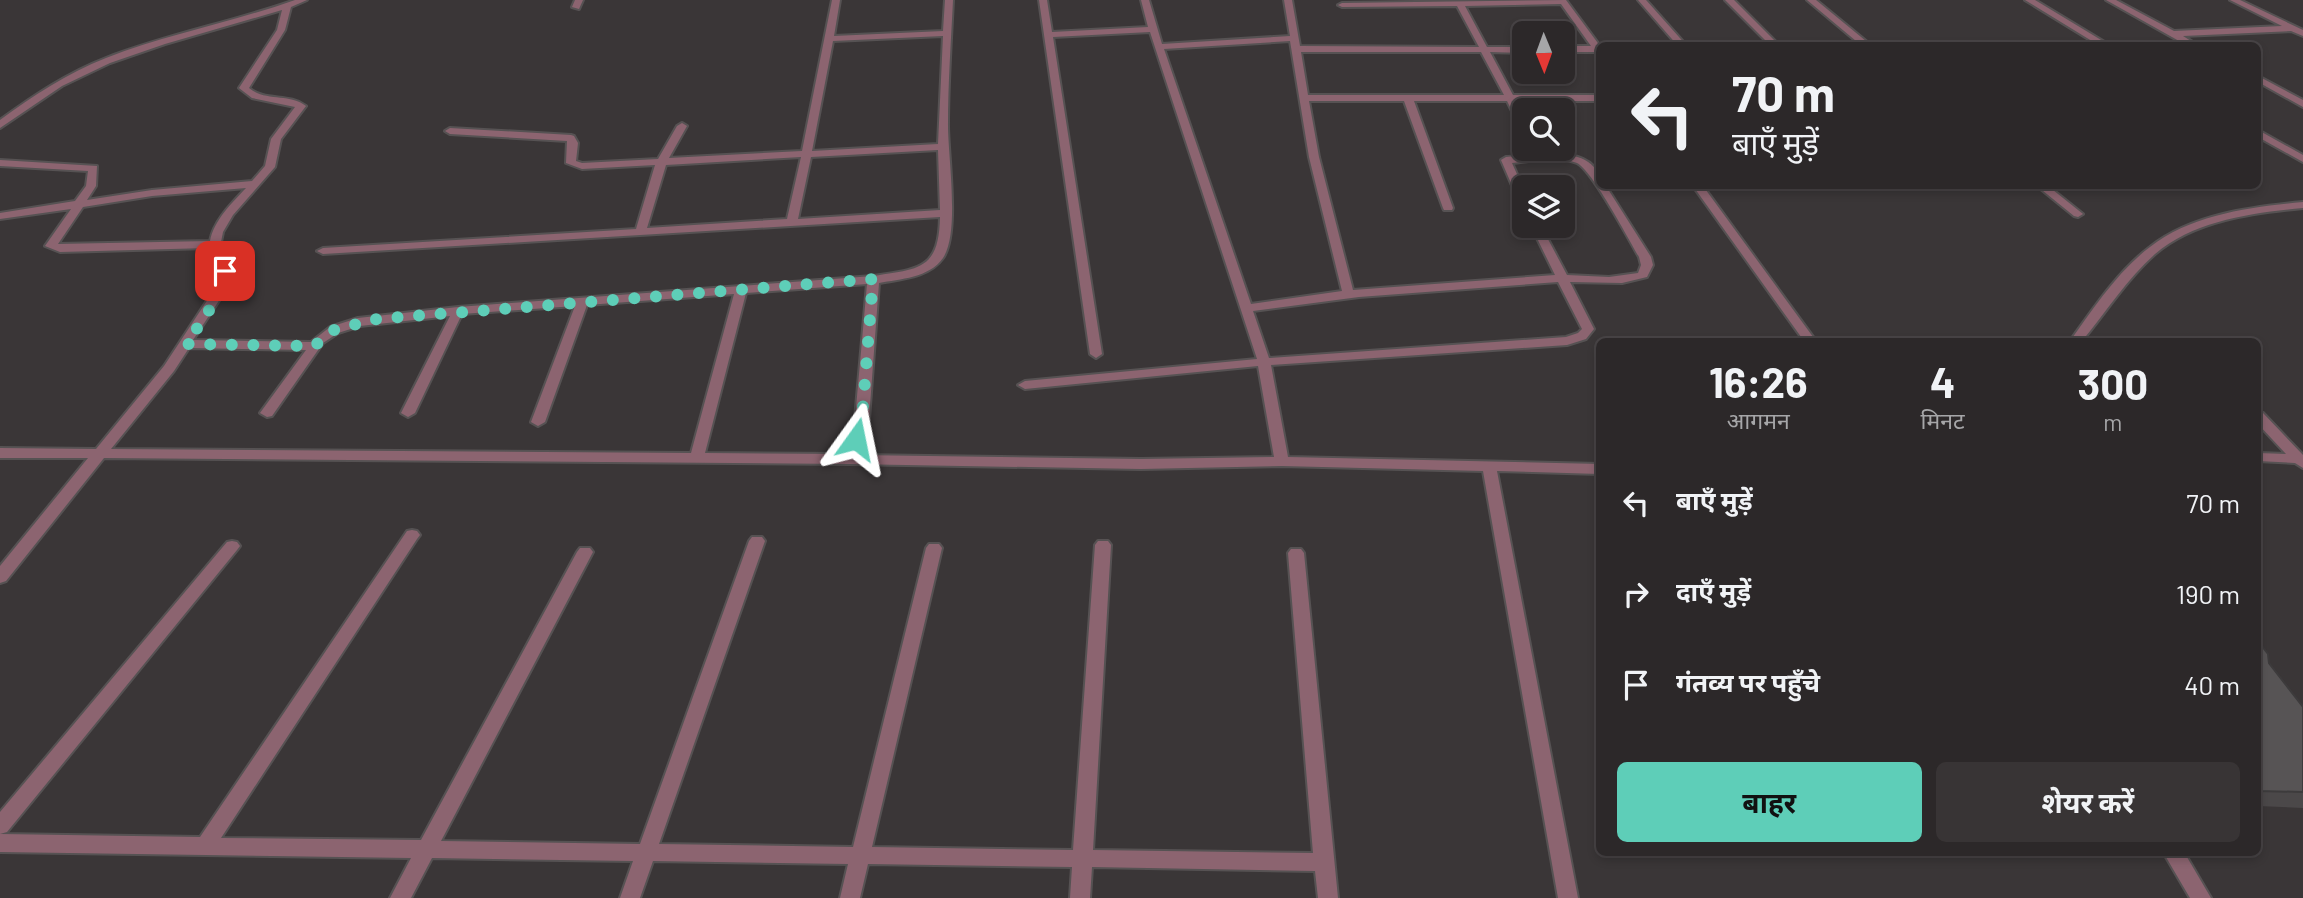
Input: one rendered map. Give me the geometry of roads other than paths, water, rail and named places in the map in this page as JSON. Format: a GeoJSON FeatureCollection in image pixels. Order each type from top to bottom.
{"type":"FeatureCollection","features":[{"type":"Feature","properties":{"kind":"street"},"geometry":{"type":"LineString","coordinates":[[0,125],[64,82],[106,62],[303,0]]}},
{"type":"Feature","properties":{"kind":"street"},"geometry":{"type":"LineString","coordinates":[[792,223],[836,0]]}},
{"type":"Feature","properties":{"kind":"street"},"geometry":{"type":"LineString","coordinates":[[267,413],[314,346],[334,330],[351,324],[458,311],[873,279],[909,273],[931,264],[942,251],[946,213],[942,147],[949,0]]}},
{"type":"Feature","properties":{"kind":"street"},"geometry":{"type":"LineString","coordinates":[[1043,0],[1096,354]]}},
{"type":"Feature","properties":{"kind":"street"},"geometry":{"type":"LineString","coordinates":[[1146,0],[1153,29],[1264,362],[1282,461]]}},
{"type":"Feature","properties":{"kind":"street"},"geometry":{"type":"LineString","coordinates":[[1288,0],[1314,157],[1348,292]]}},
{"type":"Feature","properties":{"kind":"street"},"geometry":{"type":"LineString","coordinates":[[1642,0],[1679,42]]}},
{"type":"Feature","properties":{"kind":"street"},"geometry":{"type":"LineString","coordinates":[[1729,0],[1772,42]]}},
{"type":"Feature","properties":{"kind":"street"},"geometry":{"type":"LineString","coordinates":[[1811,0],[1863,42]]}},
{"type":"Feature","properties":{"kind":"street"},"geometry":{"type":"LineString","coordinates":[[2029,0],[2100,42]]}},
{"type":"Feature","properties":{"kind":"street"},"geometry":{"type":"LineString","coordinates":[[2110,0],[2188,42]]}},
{"type":"Feature","properties":{"kind":"street"},"geometry":{"type":"LineString","coordinates":[[2234,0],[2303,33]]}},
{"type":"Feature","properties":{"kind":"street"},"geometry":{"type":"LineString","coordinates":[[1342,5],[1563,1],[1596,46]]}},
{"type":"Feature","properties":{"kind":"street"},"geometry":{"type":"LineString","coordinates":[[1458,2],[1512,102]]}},
{"type":"Feature","properties":{"kind":"street"},"geometry":{"type":"LineString","coordinates":[[0,577],[186,344],[225,279],[225,271],[214,262],[213,244],[217,232],[229,213],[270,166],[281,131],[301,106],[292,101],[253,95],[244,88],[281,30],[287,6]]}},
{"type":"Feature","properties":{"kind":"street"},"geometry":{"type":"LineString","coordinates":[[2173,34],[2293,28]]}},
{"type":"Feature","properties":{"kind":"street"},"geometry":{"type":"LineString","coordinates":[[1047,34],[1153,29]]}},
{"type":"Feature","properties":{"kind":"street"},"geometry":{"type":"LineString","coordinates":[[830,39],[947,33]]}},
{"type":"Feature","properties":{"kind":"street"},"geometry":{"type":"LineString","coordinates":[[1159,47],[1294,37]]}},
{"type":"Feature","properties":{"kind":"street"},"geometry":{"type":"LineString","coordinates":[[1296,50],[1512,50]]}},
{"type":"Feature","properties":{"kind":"street"},"geometry":{"type":"LineString","coordinates":[[1575,50],[1596,50]]}},
{"type":"Feature","properties":{"kind":"street"},"geometry":{"type":"LineString","coordinates":[[2261,81],[2303,104]]}},
{"type":"Feature","properties":{"kind":"street"},"geometry":{"type":"LineString","coordinates":[[1305,98],[1596,98]]}},
{"type":"Feature","properties":{"kind":"street"},"geometry":{"type":"LineString","coordinates":[[1408,98],[1448,208]]}},
{"type":"Feature","properties":{"kind":"street"},"geometry":{"type":"LineString","coordinates":[[641,230],[661,163],[681,126]]}},
{"type":"Feature","properties":{"kind":"street"},"geometry":{"type":"LineString","coordinates":[[450,131],[571,138],[573,143],[570,159],[574,165],[661,163],[942,147]]}},
{"type":"Feature","properties":{"kind":"street"},"geometry":{"type":"LineString","coordinates":[[2261,135],[2303,159]]}},
{"type":"Feature","properties":{"kind":"street"},"geometry":{"type":"LineString","coordinates":[[1512,159],[1506,160],[1512,175]]}},
{"type":"Feature","properties":{"kind":"street"},"geometry":{"type":"LineString","coordinates":[[1575,161],[1586,163],[1596,178]]}},
{"type":"Feature","properties":{"kind":"street"},"geometry":{"type":"LineString","coordinates":[[0,163],[93,168],[91,186],[51,246],[60,249],[213,244]]}},
{"type":"Feature","properties":{"kind":"street"},"geometry":{"type":"LineString","coordinates":[[0,216],[81,202],[256,184]]}},
{"type":"Feature","properties":{"kind":"street"},"geometry":{"type":"LineString","coordinates":[[1247,307],[1348,292],[1561,278],[1630,278],[1643,275],[1646,271],[1644,257],[1603,189]]}},
{"type":"Feature","properties":{"kind":"street"},"geometry":{"type":"LineString","coordinates":[[1700,189],[1808,338]]}},
{"type":"Feature","properties":{"kind":"street"},"geometry":{"type":"LineString","coordinates":[[2046,189],[2078,214]]}},
{"type":"Feature","properties":{"kind":"street"},"geometry":{"type":"LineString","coordinates":[[2078,338],[2130,273],[2156,248],[2216,220],[2263,209],[2303,205]]}},
{"type":"Feature","properties":{"kind":"street"},"geometry":{"type":"LineString","coordinates":[[323,251],[946,213]]}},
{"type":"Feature","properties":{"kind":"street"},"geometry":{"type":"LineString","coordinates":[[1024,385],[1264,362],[1567,341],[1582,336],[1588,329],[1542,238]]}},
{"type":"Feature","properties":{"kind":"street"},"geometry":{"type":"LineString","coordinates":[[849,458],[862,419],[873,279]]}},
{"type":"Feature","properties":{"kind":"street"},"geometry":{"type":"LineString","coordinates":[[697,457],[741,290]]}},
{"type":"Feature","properties":{"kind":"street"},"geometry":{"type":"LineString","coordinates":[[538,422],[582,302]]}},
{"type":"Feature","properties":{"kind":"street"},"geometry":{"type":"LineString","coordinates":[[408,413],[458,311]]}},
{"type":"Feature","properties":{"kind":"street"},"geometry":{"type":"LineString","coordinates":[[186,344],[314,346]]}},
{"type":"Feature","properties":{"kind":"street"},"geometry":{"type":"LineString","coordinates":[[2261,419],[2302,461]]}},
{"type":"Feature","properties":{"kind":"street"},"geometry":{"type":"LineString","coordinates":[[0,453],[849,458],[1141,464],[1282,461],[1596,469]]}},
{"type":"Feature","properties":{"kind":"street"},"geometry":{"type":"LineString","coordinates":[[2261,457],[2302,461]]}},
{"type":"Feature","properties":{"kind":"street"},"geometry":{"type":"LineString","coordinates":[[1489,467],[1568,898]]}},
{"type":"Feature","properties":{"kind":"street"},"geometry":{"type":"LineString","coordinates":[[205,846],[411,535]]}},
{"type":"Feature","properties":{"kind":"street"},"geometry":{"type":"LineString","coordinates":[[631,898],[757,541]]}},
{"type":"Feature","properties":{"kind":"street"},"geometry":{"type":"LineString","coordinates":[[1080,898],[1103,545]]}},
{"type":"Feature","properties":{"kind":"street"},"geometry":{"type":"LineString","coordinates":[[0,826],[232,546]]}},
{"type":"Feature","properties":{"kind":"street"},"geometry":{"type":"LineString","coordinates":[[850,898],[934,548]]}},
{"type":"Feature","properties":{"kind":"street"},"geometry":{"type":"LineString","coordinates":[[400,898],[585,552]]}},
{"type":"Feature","properties":{"kind":"street"},"geometry":{"type":"LineString","coordinates":[[1296,553],[1328,898]]}},
{"type":"Feature","properties":{"kind":"street"},"geometry":{"type":"LineString","coordinates":[[0,843],[1324,863]]}},
{"type":"Feature","properties":{"kind":"street"},"geometry":{"type":"LineString","coordinates":[[2175,856],[2201,898]]}}]}
